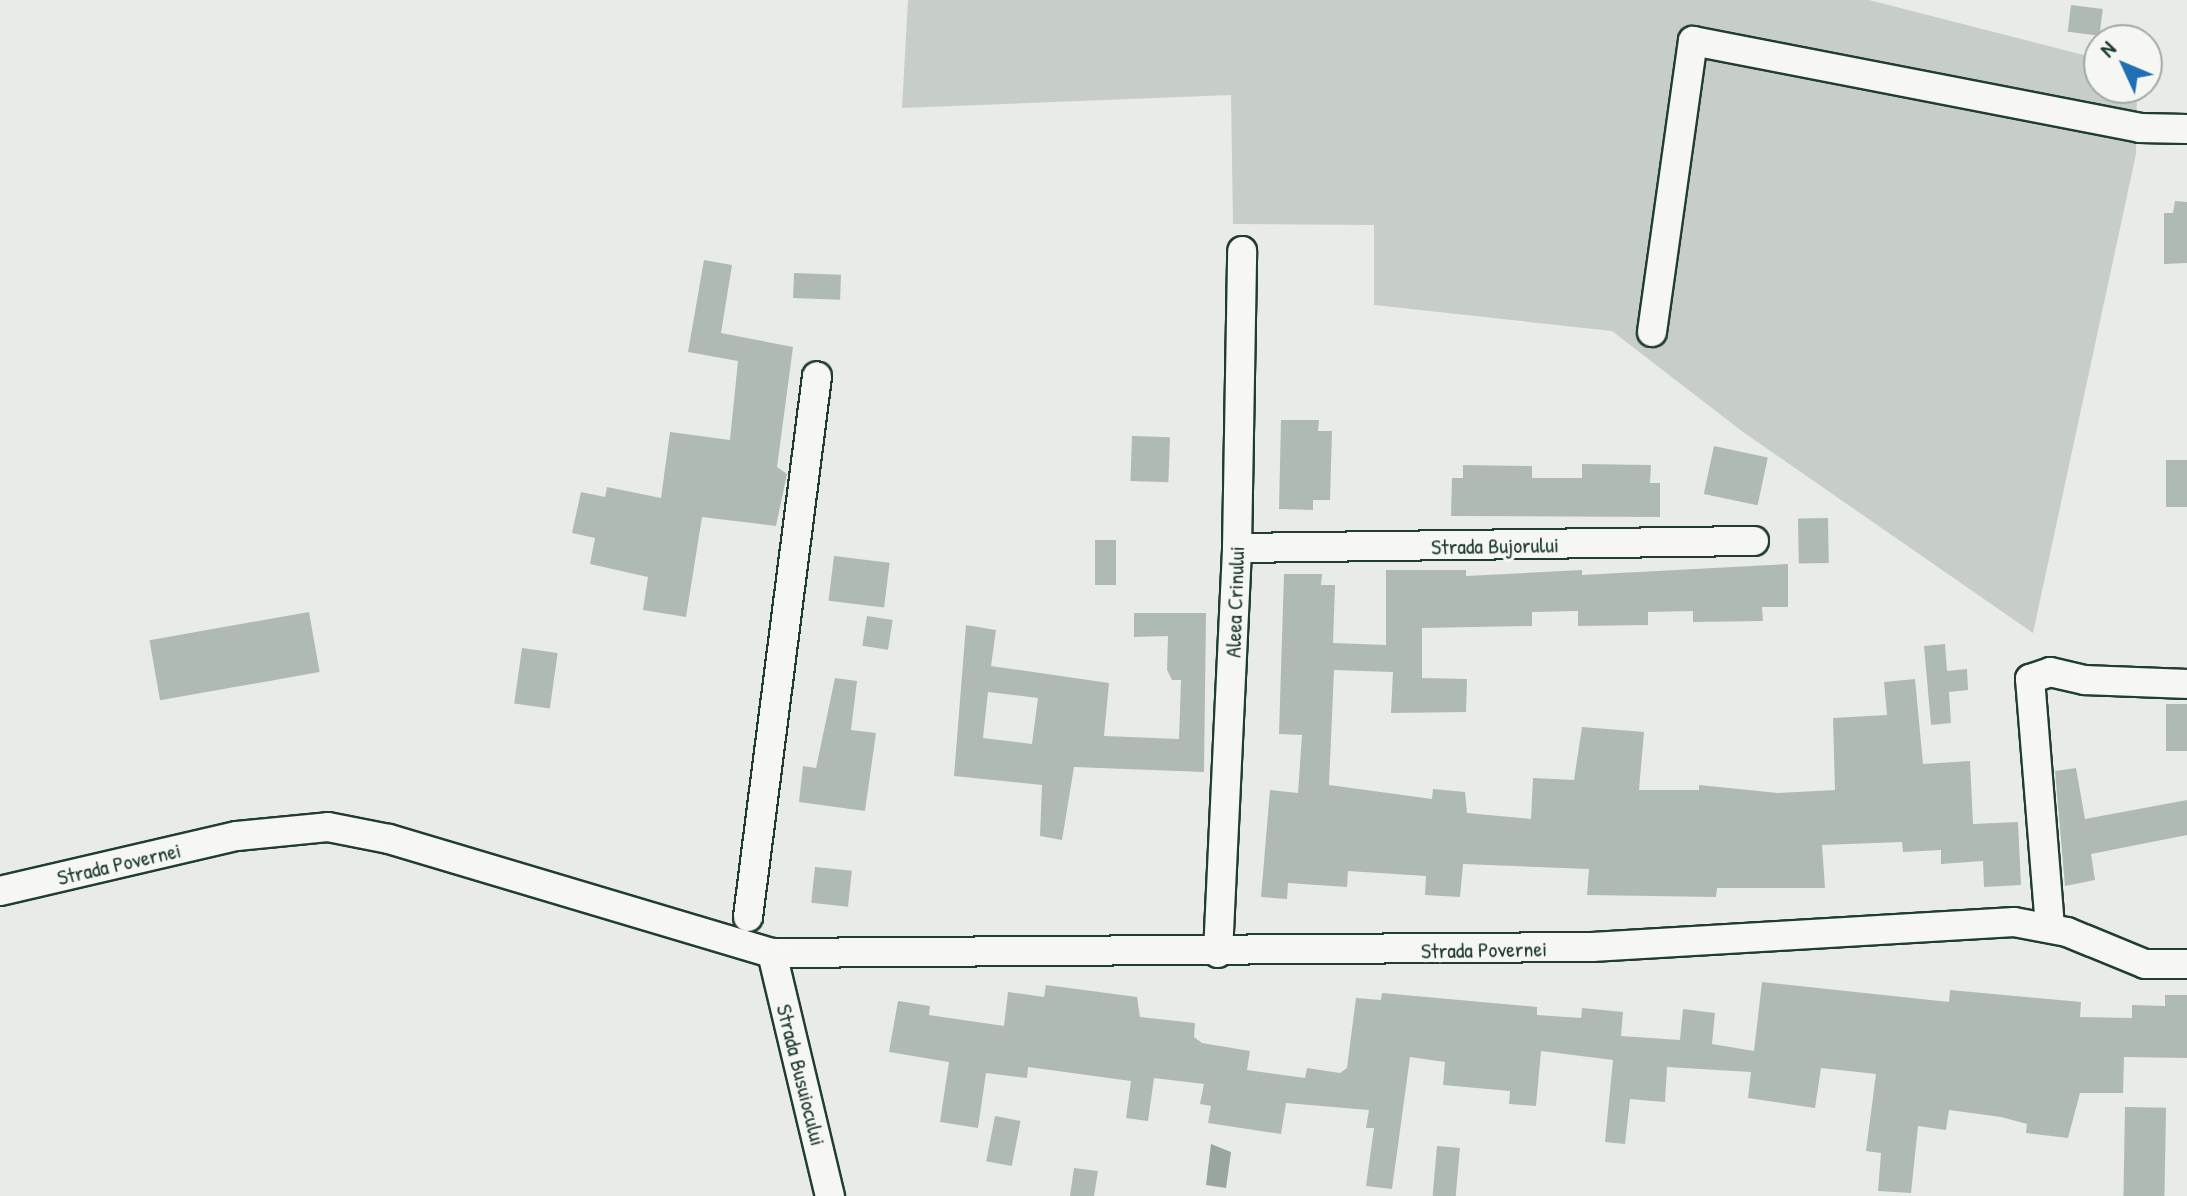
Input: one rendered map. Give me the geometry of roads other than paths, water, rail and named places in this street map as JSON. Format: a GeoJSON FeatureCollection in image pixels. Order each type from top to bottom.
{"type":"FeatureCollection","features":[{"type":"Feature","properties":{"kind":"street"},"geometry":{"type":"LineString","coordinates":[[1652,332],[1693,41],[2140,128],[2187,129]]}},
{"type":"Feature","properties":{"kind":"street","name":"Aleea Crinului"},"geometry":{"type":"LineString","coordinates":[[1218,953],[1237,548],[1242,251]]}},
{"type":"Feature","properties":{"kind":"street"},"geometry":{"type":"LineString","coordinates":[[748,917],[817,376]]}},
{"type":"Feature","properties":{"kind":"street","name":"Strada Bujorului"},"geometry":{"type":"LineString","coordinates":[[1237,548],[1754,541]]}},
{"type":"Feature","properties":{"kind":"street"},"geometry":{"type":"LineString","coordinates":[[2050,927],[2030,679],[2050,672],[2085,680],[2187,684]]}},
{"type":"Feature","properties":{"kind":"street","name":"Strada Povernei"},"geometry":{"type":"LineString","coordinates":[[0,891],[237,836],[310,827],[357,831],[772,953],[1218,953],[1734,942],[2014,922],[2050,927],[2145,964],[2187,964]]}},
{"type":"Feature","properties":{"kind":"street","name":"Strada Busuiocului"},"geometry":{"type":"LineString","coordinates":[[772,953],[830,1196]]}}]}
